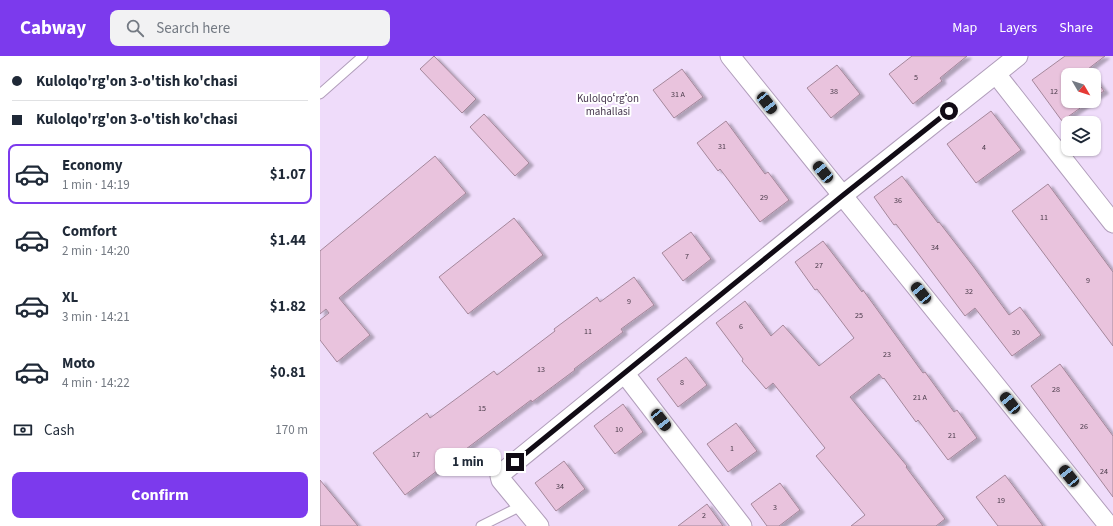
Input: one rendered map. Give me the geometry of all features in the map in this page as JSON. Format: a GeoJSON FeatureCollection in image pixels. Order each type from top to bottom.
{"type":"FeatureCollection","features":[{"type":"Feature","properties":{"kind":"street"},"geometry":{"type":"LineString","coordinates":[[730,56],[1108,526]]}},
{"type":"Feature","properties":{"kind":"street"},"geometry":{"type":"LineString","coordinates":[[539,526],[501,480],[500,476],[842,196],[1018,56]]}},
{"type":"Feature","properties":{"kind":"street"},"geometry":{"type":"LineString","coordinates":[[996,74],[1113,223]]}},
{"type":"Feature","properties":{"kind":"street"},"geometry":{"type":"LineString","coordinates":[[625,374],[742,526]]}},
{"type":"Feature","properties":{"kind":"lane"},"geometry":{"type":"LineString","coordinates":[[320,94],[363,56]]}},
{"type":"Feature","properties":{"kind":"lane"},"geometry":{"type":"LineString","coordinates":[[481,526],[523,505]]}},
{"type":"Feature","properties":{"kind":"building"},"geometry":{"type":"Polygon","coordinates":[[[434,56],[476,99],[462,113],[420,69],[434,56]]]}},
{"type":"Feature","properties":{"kind":"building"},"geometry":{"type":"Polygon","coordinates":[[[912,56],[967,56],[940,78],[942,81],[913,104],[889,74],[912,56]]]}},
{"type":"Feature","properties":{"kind":"building"},"geometry":{"type":"Polygon","coordinates":[[[1065,56],[1105,56],[1089,68],[1061,68],[1061,108],[1080,108],[1069,116],[1061,116],[1061,120],[1032,80],[1065,56]]]}},
{"type":"Feature","properties":{"kind":"building"},"geometry":{"type":"Polygon","coordinates":[[[837,65],[860,94],[831,118],[807,88],[837,65]]]}},
{"type":"Feature","properties":{"kind":"building"},"geometry":{"type":"Polygon","coordinates":[[[682,69],[703,97],[674,118],[653,90],[682,69]]]}},
{"type":"Feature","properties":{"kind":"building"},"geometry":{"type":"Polygon","coordinates":[[[991,111],[1021,150],[976,183],[947,144],[991,111]]]}},
{"type":"Feature","properties":{"kind":"building"},"geometry":{"type":"Polygon","coordinates":[[[484,114],[529,163],[515,176],[470,127],[484,114]]]}},
{"type":"Feature","properties":{"kind":"building"},"geometry":{"type":"Polygon","coordinates":[[[726,121],[765,174],[768,172],[789,200],[760,222],[720,169],[718,171],[697,143],[726,121]]]}},
{"type":"Feature","properties":{"kind":"building"},"geometry":{"type":"Polygon","coordinates":[[[435,156],[466,193],[339,298],[370,335],[337,362],[320,340],[320,320],[329,313],[326,309],[320,314],[320,251],[435,156]]]}},
{"type":"Feature","properties":{"kind":"building"},"geometry":{"type":"Polygon","coordinates":[[[902,176],[973,266],[1009,315],[1020,307],[1041,335],[1012,356],[975,308],[965,316],[874,197],[902,176]]]}},
{"type":"Feature","properties":{"kind":"building"},"geometry":{"type":"Polygon","coordinates":[[[1048,184],[1113,272],[1113,346],[1012,211],[1048,184]]]}},
{"type":"Feature","properties":{"kind":"building"},"geometry":{"type":"Polygon","coordinates":[[[514,218],[543,255],[468,314],[439,277],[514,218]]]}},
{"type":"Feature","properties":{"kind":"building"},"geometry":{"type":"Polygon","coordinates":[[[691,232],[711,259],[683,281],[662,253],[691,232]]]}},
{"type":"Feature","properties":{"kind":"building"},"geometry":{"type":"Polygon","coordinates":[[[823,241],[862,292],[863,290],[923,373],[925,372],[954,412],[957,410],[977,438],[948,460],[918,420],[916,422],[884,378],[883,379],[879,374],[850,397],[907,466],[906,467],[945,519],[936,526],[851,526],[865,515],[816,456],[825,448],[773,383],[766,389],[742,361],[743,359],[716,323],[745,301],[771,336],[783,325],[819,366],[854,338],[817,289],[815,290],[795,262],[823,241]]]}},
{"type":"Feature","properties":{"kind":"building"},"geometry":{"type":"Polygon","coordinates":[[[634,277],[654,305],[621,329],[623,332],[574,369],[575,370],[532,402],[531,400],[405,495],[373,453],[427,413],[430,418],[494,371],[497,375],[555,331],[554,329],[597,297],[600,302],[634,277]]]}},
{"type":"Feature","properties":{"kind":"building"},"geometry":{"type":"Polygon","coordinates":[[[686,357],[707,385],[678,407],[657,379],[686,357]]]}},
{"type":"Feature","properties":{"kind":"building"},"geometry":{"type":"Polygon","coordinates":[[[1060,364],[1113,436],[1113,497],[1031,386],[1060,364]]]}},
{"type":"Feature","properties":{"kind":"building"},"geometry":{"type":"Polygon","coordinates":[[[623,404],[643,432],[615,454],[594,426],[623,404]]]}},
{"type":"Feature","properties":{"kind":"building"},"geometry":{"type":"Polygon","coordinates":[[[736,423],[757,451],[728,472],[707,444],[736,423]]]}},
{"type":"Feature","properties":{"kind":"building"},"geometry":{"type":"Polygon","coordinates":[[[564,461],[585,489],[556,511],[535,483],[564,461]]]}},
{"type":"Feature","properties":{"kind":"building"},"geometry":{"type":"Polygon","coordinates":[[[1005,475],[1043,526],[998,526],[976,497],[1005,475]]]}},
{"type":"Feature","properties":{"kind":"building"},"geometry":{"type":"Polygon","coordinates":[[[320,480],[358,526],[320,526],[320,480]]]}},
{"type":"Feature","properties":{"kind":"building"},"geometry":{"type":"Polygon","coordinates":[[[780,483],[800,510],[779,526],[767,526],[751,504],[780,483]]]}},
{"type":"Feature","properties":{"kind":"building"},"geometry":{"type":"Polygon","coordinates":[[[707,504],[723,526],[678,526],[707,504]]]}},
{"type":"Feature","properties":{"kind":"district","name":"Kulolqoʻrgʻon mahallasi"},"geometry":{"type":"Point","coordinates":[608,104]}},
{"type":"Feature","properties":{"kind":"route"},"geometry":{"type":"LineString","coordinates":[[515,462],[949,111]]}}]}
